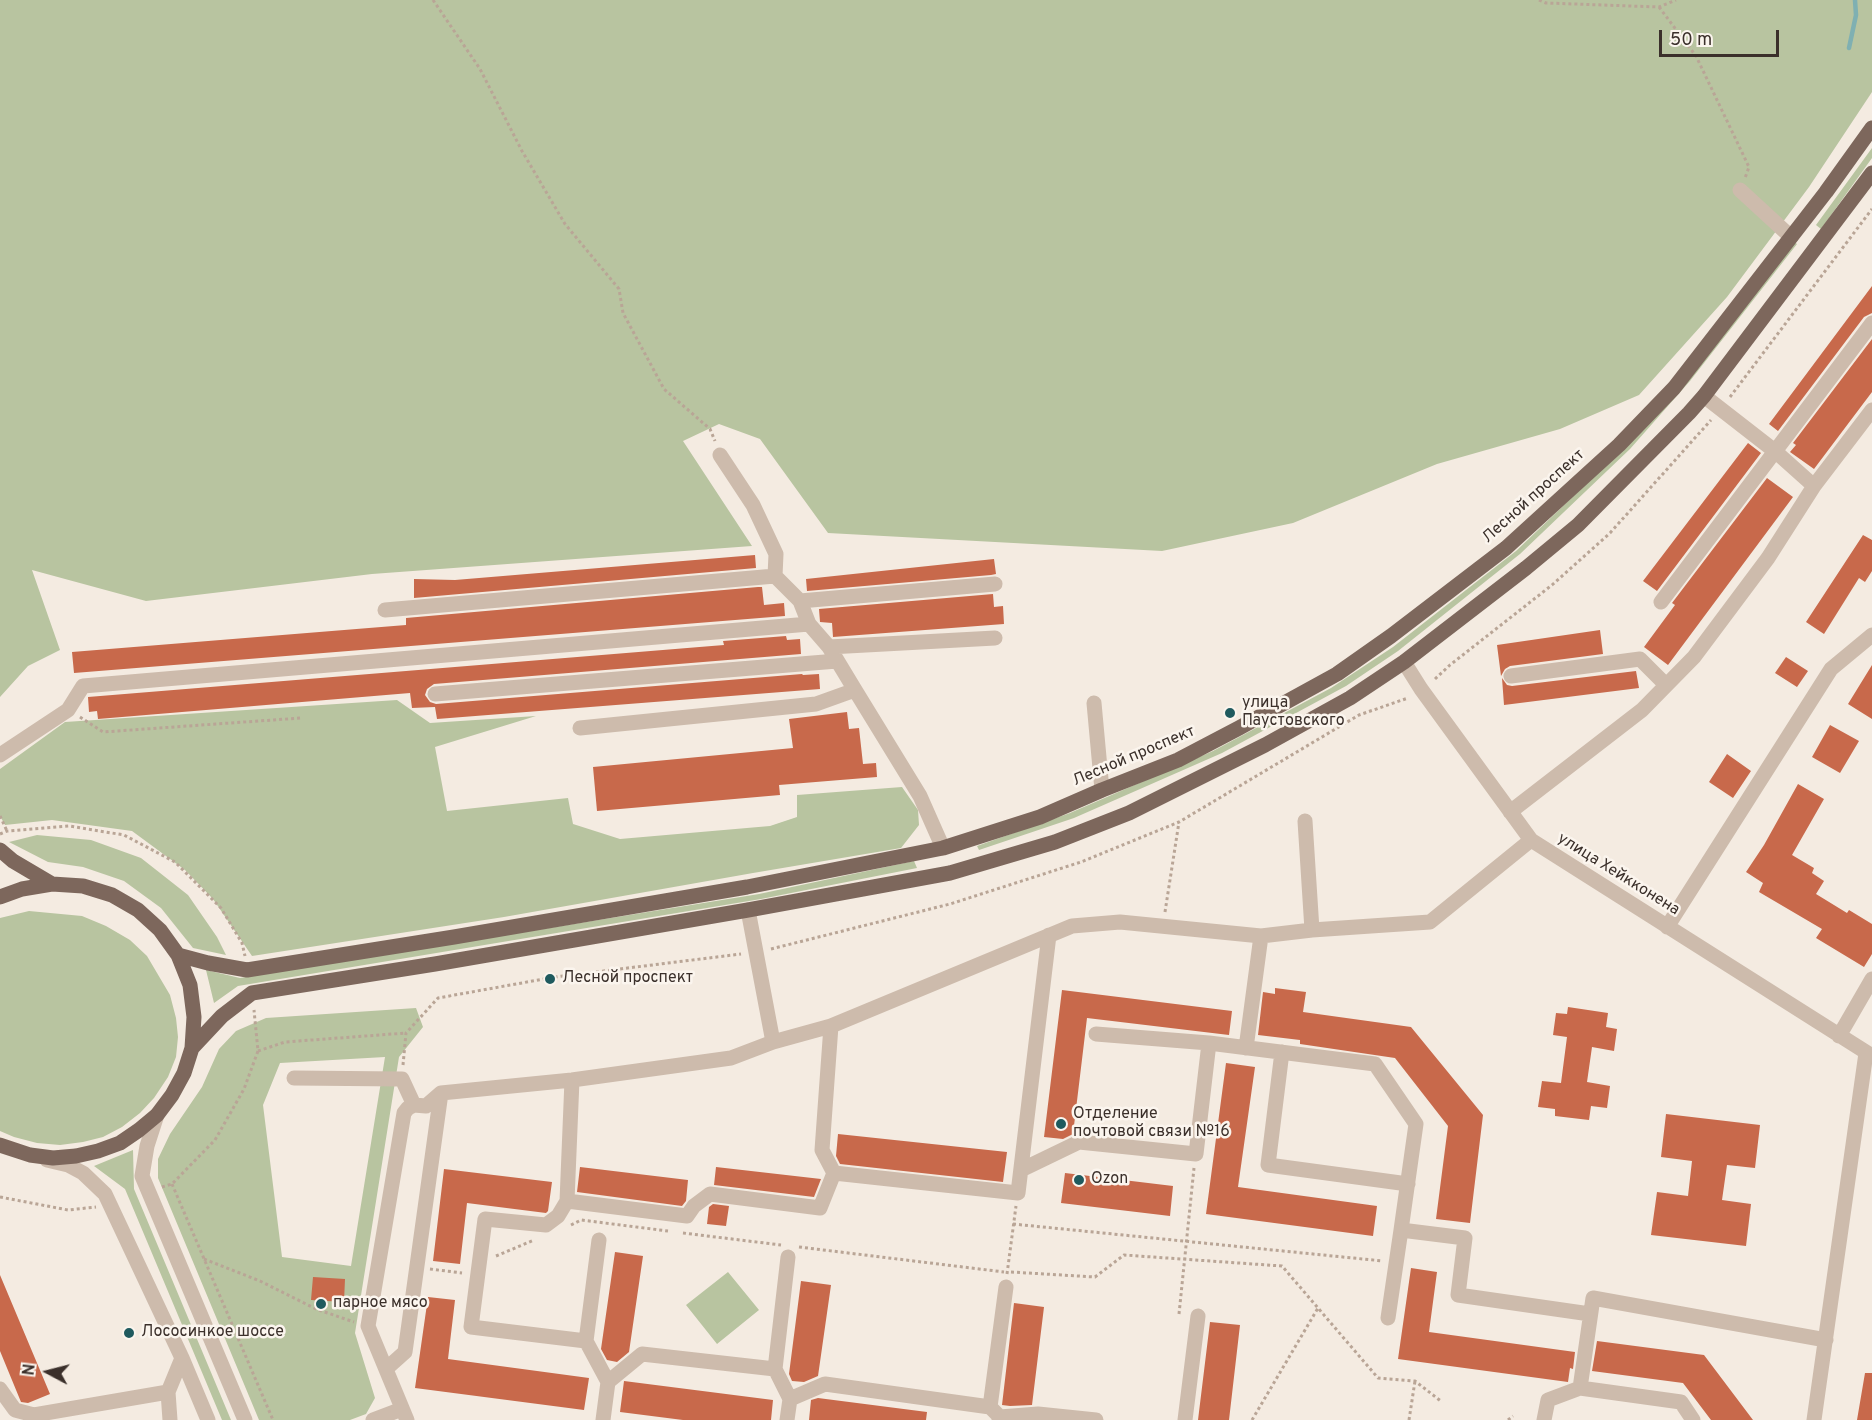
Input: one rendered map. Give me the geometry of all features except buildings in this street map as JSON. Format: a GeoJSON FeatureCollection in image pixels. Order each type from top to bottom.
{"type":"FeatureCollection","features":[{"type":"Feature","properties":{"kind":"main road","name":"Лесной проспект"},"geometry":{"type":"LineString","coordinates":[[178,955],[247,970],[747,887],[943,848],[1040,818],[1178,760],[1337,674],[1391,636],[1506,548],[1619,445],[1674,388],[1826,192],[1872,128]]}},
{"type":"Feature","properties":{"kind":"main road"},"geometry":{"type":"LineString","coordinates":[[192,1048],[222,1016],[252,993],[435,964],[950,873],[1055,842],[1129,813],[1189,784],[1317,717],[1404,662],[1578,525],[1704,396],[1872,173]]}},
{"type":"Feature","properties":{"kind":"main road"},"geometry":{"type":"LineString","coordinates":[[1791,237],[1810,254]]}},
{"type":"Feature","properties":{"kind":"main road"},"geometry":{"type":"LineString","coordinates":[[943,848],[950,873]]}},
{"type":"Feature","properties":{"kind":"main road"},"geometry":{"type":"LineString","coordinates":[[0,850],[13,861],[52,884]]}},
{"type":"Feature","properties":{"kind":"main road"},"geometry":{"type":"LineString","coordinates":[[0,897],[22,889],[52,884],[82,886],[112,895],[138,910],[160,930],[178,955],[190,985],[194,1017],[192,1048],[184,1073],[172,1095],[157,1115],[140,1131],[120,1143],[76,1156],[30,1155],[0,1144]]}},
{"type":"Feature","properties":{"kind":"street"},"geometry":{"type":"LineString","coordinates":[[1740,190],[1791,237]]}},
{"type":"Feature","properties":{"kind":"street"},"geometry":{"type":"LineString","coordinates":[[1661,602],[1872,323]]}},
{"type":"Feature","properties":{"kind":"street"},"geometry":{"type":"LineString","coordinates":[[1704,396],[1776,452],[1814,486]]}},
{"type":"Feature","properties":{"kind":"street"},"geometry":{"type":"LineString","coordinates":[[1510,812],[1642,710],[1694,657],[1768,558],[1814,486],[1872,410]]}},
{"type":"Feature","properties":{"kind":"street"},"geometry":{"type":"LineString","coordinates":[[720,455],[753,505],[776,554],[775,576],[800,601],[809,624],[829,647],[920,796],[943,848]]}},
{"type":"Feature","properties":{"kind":"street"},"geometry":{"type":"LineString","coordinates":[[385,610],[775,576]]}},
{"type":"Feature","properties":{"kind":"street"},"geometry":{"type":"LineString","coordinates":[[800,601],[995,584]]}},
{"type":"Feature","properties":{"kind":"street"},"geometry":{"type":"LineString","coordinates":[[0,755],[68,710],[83,686],[809,624]]}},
{"type":"Feature","properties":{"kind":"street"},"geometry":{"type":"LineString","coordinates":[[1667,927],[1831,669],[1872,635]]}},
{"type":"Feature","properties":{"kind":"street"},"geometry":{"type":"LineString","coordinates":[[829,647],[995,638]]}},
{"type":"Feature","properties":{"kind":"street"},"geometry":{"type":"LineString","coordinates":[[1511,676],[1640,659],[1666,685]]}},
{"type":"Feature","properties":{"kind":"street"},"geometry":{"type":"LineString","coordinates":[[435,694],[837,661]]}},
{"type":"Feature","properties":{"kind":"street","name":"улица Хейкконена"},"geometry":{"type":"LineString","coordinates":[[1404,662],[1421,689],[1531,840],[1869,1055]]}},
{"type":"Feature","properties":{"kind":"street"},"geometry":{"type":"LineString","coordinates":[[580,728],[816,704],[855,690]]}},
{"type":"Feature","properties":{"kind":"street"},"geometry":{"type":"LineString","coordinates":[[1094,703],[1102,790]]}},
{"type":"Feature","properties":{"kind":"street"},"geometry":{"type":"LineString","coordinates":[[1305,821],[1312,930]]}},
{"type":"Feature","properties":{"kind":"street"},"geometry":{"type":"LineString","coordinates":[[374,1420],[405,1414],[368,1326],[404,1113],[408,1108],[414,1105],[426,1106],[441,1093],[572,1080],[731,1058],[773,1042],[831,1026],[1072,926],[1120,922],[1261,936],[1430,922],[1531,840]]}},
{"type":"Feature","properties":{"kind":"street"},"geometry":{"type":"LineString","coordinates":[[748,910],[773,1042]]}},
{"type":"Feature","properties":{"kind":"street"},"geometry":{"type":"LineString","coordinates":[[834,1173],[1018,1193],[1049,935]]}},
{"type":"Feature","properties":{"kind":"street"},"geometry":{"type":"LineString","coordinates":[[1246,1048],[1261,936]]}},
{"type":"Feature","properties":{"kind":"street"},"geometry":{"type":"LineString","coordinates":[[1839,1036],[1872,979]]}},
{"type":"Feature","properties":{"kind":"street"},"geometry":{"type":"LineString","coordinates":[[567,1201],[687,1216],[694,1206],[710,1194],[820,1208],[834,1173],[822,1150],[831,1026]]}},
{"type":"Feature","properties":{"kind":"street"},"geometry":{"type":"LineString","coordinates":[[1096,1034],[1209,1043],[1375,1064],[1416,1124],[1388,1318]]}},
{"type":"Feature","properties":{"kind":"street"},"geometry":{"type":"LineString","coordinates":[[1021,1170],[1079,1142],[1196,1154],[1209,1043]]}},
{"type":"Feature","properties":{"kind":"street"},"geometry":{"type":"LineString","coordinates":[[1282,1052],[1268,1165],[1408,1184]]}},
{"type":"Feature","properties":{"kind":"street"},"geometry":{"type":"LineString","coordinates":[[1814,1420],[1869,1055]]}},
{"type":"Feature","properties":{"kind":"street"},"geometry":{"type":"LineString","coordinates":[[294,1078],[402,1079],[414,1105]]}},
{"type":"Feature","properties":{"kind":"street"},"geometry":{"type":"LineString","coordinates":[[572,1080],[567,1201],[558,1216],[546,1225],[485,1219],[471,1327],[586,1341]]}},
{"type":"Feature","properties":{"kind":"street"},"geometry":{"type":"LineString","coordinates":[[386,1369],[405,1352],[441,1093]]}},
{"type":"Feature","properties":{"kind":"street"},"geometry":{"type":"LineString","coordinates":[[157,1115],[147,1146],[142,1176],[245,1420]]}},
{"type":"Feature","properties":{"kind":"street"},"geometry":{"type":"LineString","coordinates":[[30,1155],[68,1165],[83,1173],[105,1194],[182,1358],[208,1420]]}},
{"type":"Feature","properties":{"kind":"street"},"geometry":{"type":"LineString","coordinates":[[1401,1230],[1465,1238],[1458,1295],[1590,1314]]}},
{"type":"Feature","properties":{"kind":"street"},"geometry":{"type":"LineString","coordinates":[[599,1240],[586,1341],[608,1382],[603,1420]]}},
{"type":"Feature","properties":{"kind":"street"},"geometry":{"type":"LineString","coordinates":[[787,1420],[790,1399],[775,1369],[788,1249]]}},
{"type":"Feature","properties":{"kind":"street"},"geometry":{"type":"LineString","coordinates":[[997,1415],[1006,1280]]}},
{"type":"Feature","properties":{"kind":"street"},"geometry":{"type":"LineString","coordinates":[[1580,1388],[1593,1298],[1826,1340]]}},
{"type":"Feature","properties":{"kind":"street"},"geometry":{"type":"LineString","coordinates":[[1185,1420],[1198,1316]]}},
{"type":"Feature","properties":{"kind":"street"},"geometry":{"type":"LineString","coordinates":[[608,1382],[642,1354],[775,1369]]}},
{"type":"Feature","properties":{"kind":"street"},"geometry":{"type":"LineString","coordinates":[[171,1420],[168,1392],[182,1358]]}},
{"type":"Feature","properties":{"kind":"street"},"geometry":{"type":"LineString","coordinates":[[790,1399],[825,1384],[997,1415],[1038,1414],[1096,1420]]}},
{"type":"Feature","properties":{"kind":"street"},"geometry":{"type":"LineString","coordinates":[[1544,1420],[1548,1400],[1580,1388],[1681,1402],[1693,1420]]}},
{"type":"Feature","properties":{"kind":"street"},"geometry":{"type":"LineString","coordinates":[[0,1389],[15,1410],[34,1415],[168,1392]]}},
{"type":"Feature","properties":{"kind":"path"},"geometry":{"type":"LineString","coordinates":[[433,0],[480,69],[522,152],[565,224],[619,289],[623,314],[664,389],[710,429],[720,455]]}},
{"type":"Feature","properties":{"kind":"path"},"geometry":{"type":"LineString","coordinates":[[1539,0],[1546,3],[1659,7],[1676,0]]}},
{"type":"Feature","properties":{"kind":"path"},"geometry":{"type":"LineString","coordinates":[[1659,7],[1696,56],[1749,166],[1740,190]]}},
{"type":"Feature","properties":{"kind":"path"},"geometry":{"type":"LineString","coordinates":[[1359,715],[1411,697]]}},
{"type":"Feature","properties":{"kind":"path"},"geometry":{"type":"LineString","coordinates":[[68,710],[103,732],[301,718]]}},
{"type":"Feature","properties":{"kind":"path"},"geometry":{"type":"LineString","coordinates":[[0,816],[8,831]]}},
{"type":"Feature","properties":{"kind":"path"},"geometry":{"type":"LineString","coordinates":[[1163,926],[1179,822]]}},
{"type":"Feature","properties":{"kind":"path"},"geometry":{"type":"LineString","coordinates":[[0,834],[8,831],[69,826],[124,835],[175,861],[221,908],[242,944],[247,970]]}},
{"type":"Feature","properties":{"kind":"path"},"geometry":{"type":"LineString","coordinates":[[148,1193],[172,1184],[215,1140],[244,1089],[258,1051],[252,993]]}},
{"type":"Feature","properties":{"kind":"path"},"geometry":{"type":"LineString","coordinates":[[258,1051],[285,1042],[406,1033],[402,1079]]}},
{"type":"Feature","properties":{"kind":"path"},"geometry":{"type":"LineString","coordinates":[[1179,1314],[1196,1154]]}},
{"type":"Feature","properties":{"kind":"path"},"geometry":{"type":"LineString","coordinates":[[172,1184],[273,1420]]}},
{"type":"Feature","properties":{"kind":"path"},"geometry":{"type":"LineString","coordinates":[[1006,1280],[1018,1193]]}},
{"type":"Feature","properties":{"kind":"path"},"geometry":{"type":"LineString","coordinates":[[0,1197],[68,1210],[110,1205]]}},
{"type":"Feature","properties":{"kind":"path"},"geometry":{"type":"LineString","coordinates":[[571,1225],[581,1220],[1006,1280],[1095,1277],[1124,1255],[1282,1266],[1378,1378],[1415,1381],[1442,1402]]}},
{"type":"Feature","properties":{"kind":"path"},"geometry":{"type":"LineString","coordinates":[[1013,1224],[1396,1263]]}},
{"type":"Feature","properties":{"kind":"path"},"geometry":{"type":"LineString","coordinates":[[416,1267],[478,1275],[487,1260],[539,1238]]}},
{"type":"Feature","properties":{"kind":"path"},"geometry":{"type":"LineString","coordinates":[[204,1259],[260,1281],[316,1310],[368,1326]]}},
{"type":"Feature","properties":{"kind":"path"},"geometry":{"type":"LineString","coordinates":[[1252,1420],[1318,1308]]}},
{"type":"Feature","properties":{"kind":"path"},"geometry":{"type":"LineString","coordinates":[[1409,1420],[1415,1381]]}},
{"type":"Feature","properties":{"kind":"path"},"geometry":{"type":"LineString","coordinates":[[1508,1420],[1513,1416]]}},
{"type":"Feature","properties":{"kind":"green space"},"geometry":{"type":"Polygon","coordinates":[[[0,0],[1872,0],[1872,92],[1809,187],[1727,297],[1639,395],[1560,429],[1437,464],[1293,523],[1162,551],[828,533],[760,439],[719,424],[683,441],[752,546],[372,574],[146,601],[32,570],[60,650],[28,666],[0,697],[0,0]]]}},
{"type":"Feature","properties":{"kind":"green space"},"geometry":{"type":"Polygon","coordinates":[[[1872,148],[1872,158],[1821,229],[1816,225],[1872,148]]]}},
{"type":"Feature","properties":{"kind":"green space"},"geometry":{"type":"Polygon","coordinates":[[[1793,241],[1797,244],[1690,381],[1630,449],[1520,554],[1398,651],[1346,686],[1222,753],[1074,818],[979,850],[977,846],[1070,813],[1213,751],[1331,688],[1393,647],[1516,551],[1627,445],[1793,241]]]}},
{"type":"Feature","properties":{"kind":"green space"},"geometry":{"type":"Polygon","coordinates":[[[397,700],[430,723],[536,716],[435,747],[447,811],[568,798],[573,824],[620,839],[770,826],[797,817],[797,795],[902,787],[918,810],[919,825],[901,848],[504,917],[252,956],[213,899],[185,870],[132,831],[52,820],[5,825],[0,816],[0,769],[65,722],[397,700]]]}},
{"type":"Feature","properties":{"kind":"green space"},"geometry":{"type":"Polygon","coordinates":[[[37,835],[91,840],[141,858],[188,895],[217,937],[226,955],[193,948],[161,908],[124,881],[83,867],[48,862],[9,842],[37,835]]]}},
{"type":"Feature","properties":{"kind":"green space"},"geometry":{"type":"Polygon","coordinates":[[[914,861],[917,868],[761,899],[238,986],[214,1003],[206,970],[240,978],[759,894],[914,861]]]}},
{"type":"Feature","properties":{"kind":"green space"},"geometry":{"type":"Polygon","coordinates":[[[29,911],[82,916],[130,940],[147,956],[170,995],[178,1037],[176,1057],[168,1077],[154,1098],[140,1113],[122,1127],[103,1137],[60,1145],[37,1143],[0,1131],[0,918],[29,911]]]}},
{"type":"Feature","properties":{"kind":"green space"},"geometry":{"type":"Polygon","coordinates":[[[416,1008],[423,1027],[399,1057],[355,1333],[375,1398],[366,1414],[350,1420],[259,1420],[158,1178],[158,1159],[170,1134],[202,1087],[219,1049],[236,1031],[266,1018],[416,1008]],[[385,1057],[280,1063],[263,1105],[282,1257],[351,1266],[385,1057]]]}},
{"type":"Feature","properties":{"kind":"green space"},"geometry":{"type":"Polygon","coordinates":[[[133,1150],[134,1189],[231,1420],[222,1420],[125,1189],[94,1166],[133,1150]]]}},
{"type":"Feature","properties":{"kind":"green space"},"geometry":{"type":"Polygon","coordinates":[[[728,1272],[759,1310],[717,1344],[686,1305],[728,1272]]]}},
{"type":"Feature","properties":{"kind":"waterway"},"geometry":{"type":"LineString","coordinates":[[1849,48],[1856,15],[1855,0]]}},
{"type":"Feature","properties":{"kind":"place","name":"улица Паустовского"},"geometry":{"type":"Point","coordinates":[1230,713]}},
{"type":"Feature","properties":{"kind":"place","name":"Лесной проспект"},"geometry":{"type":"Point","coordinates":[550,979]}},
{"type":"Feature","properties":{"kind":"place","name":"Отделение почтовой связи №16"},"geometry":{"type":"Point","coordinates":[1061,1124]}},
{"type":"Feature","properties":{"kind":"place","name":"Ozon"},"geometry":{"type":"Point","coordinates":[1079,1180]}},
{"type":"Feature","properties":{"kind":"place","name":"парное мясо"},"geometry":{"type":"Point","coordinates":[321,1304]}},
{"type":"Feature","properties":{"kind":"place","name":"Лососинкое шоссе"},"geometry":{"type":"Point","coordinates":[129,1333]}}]}
